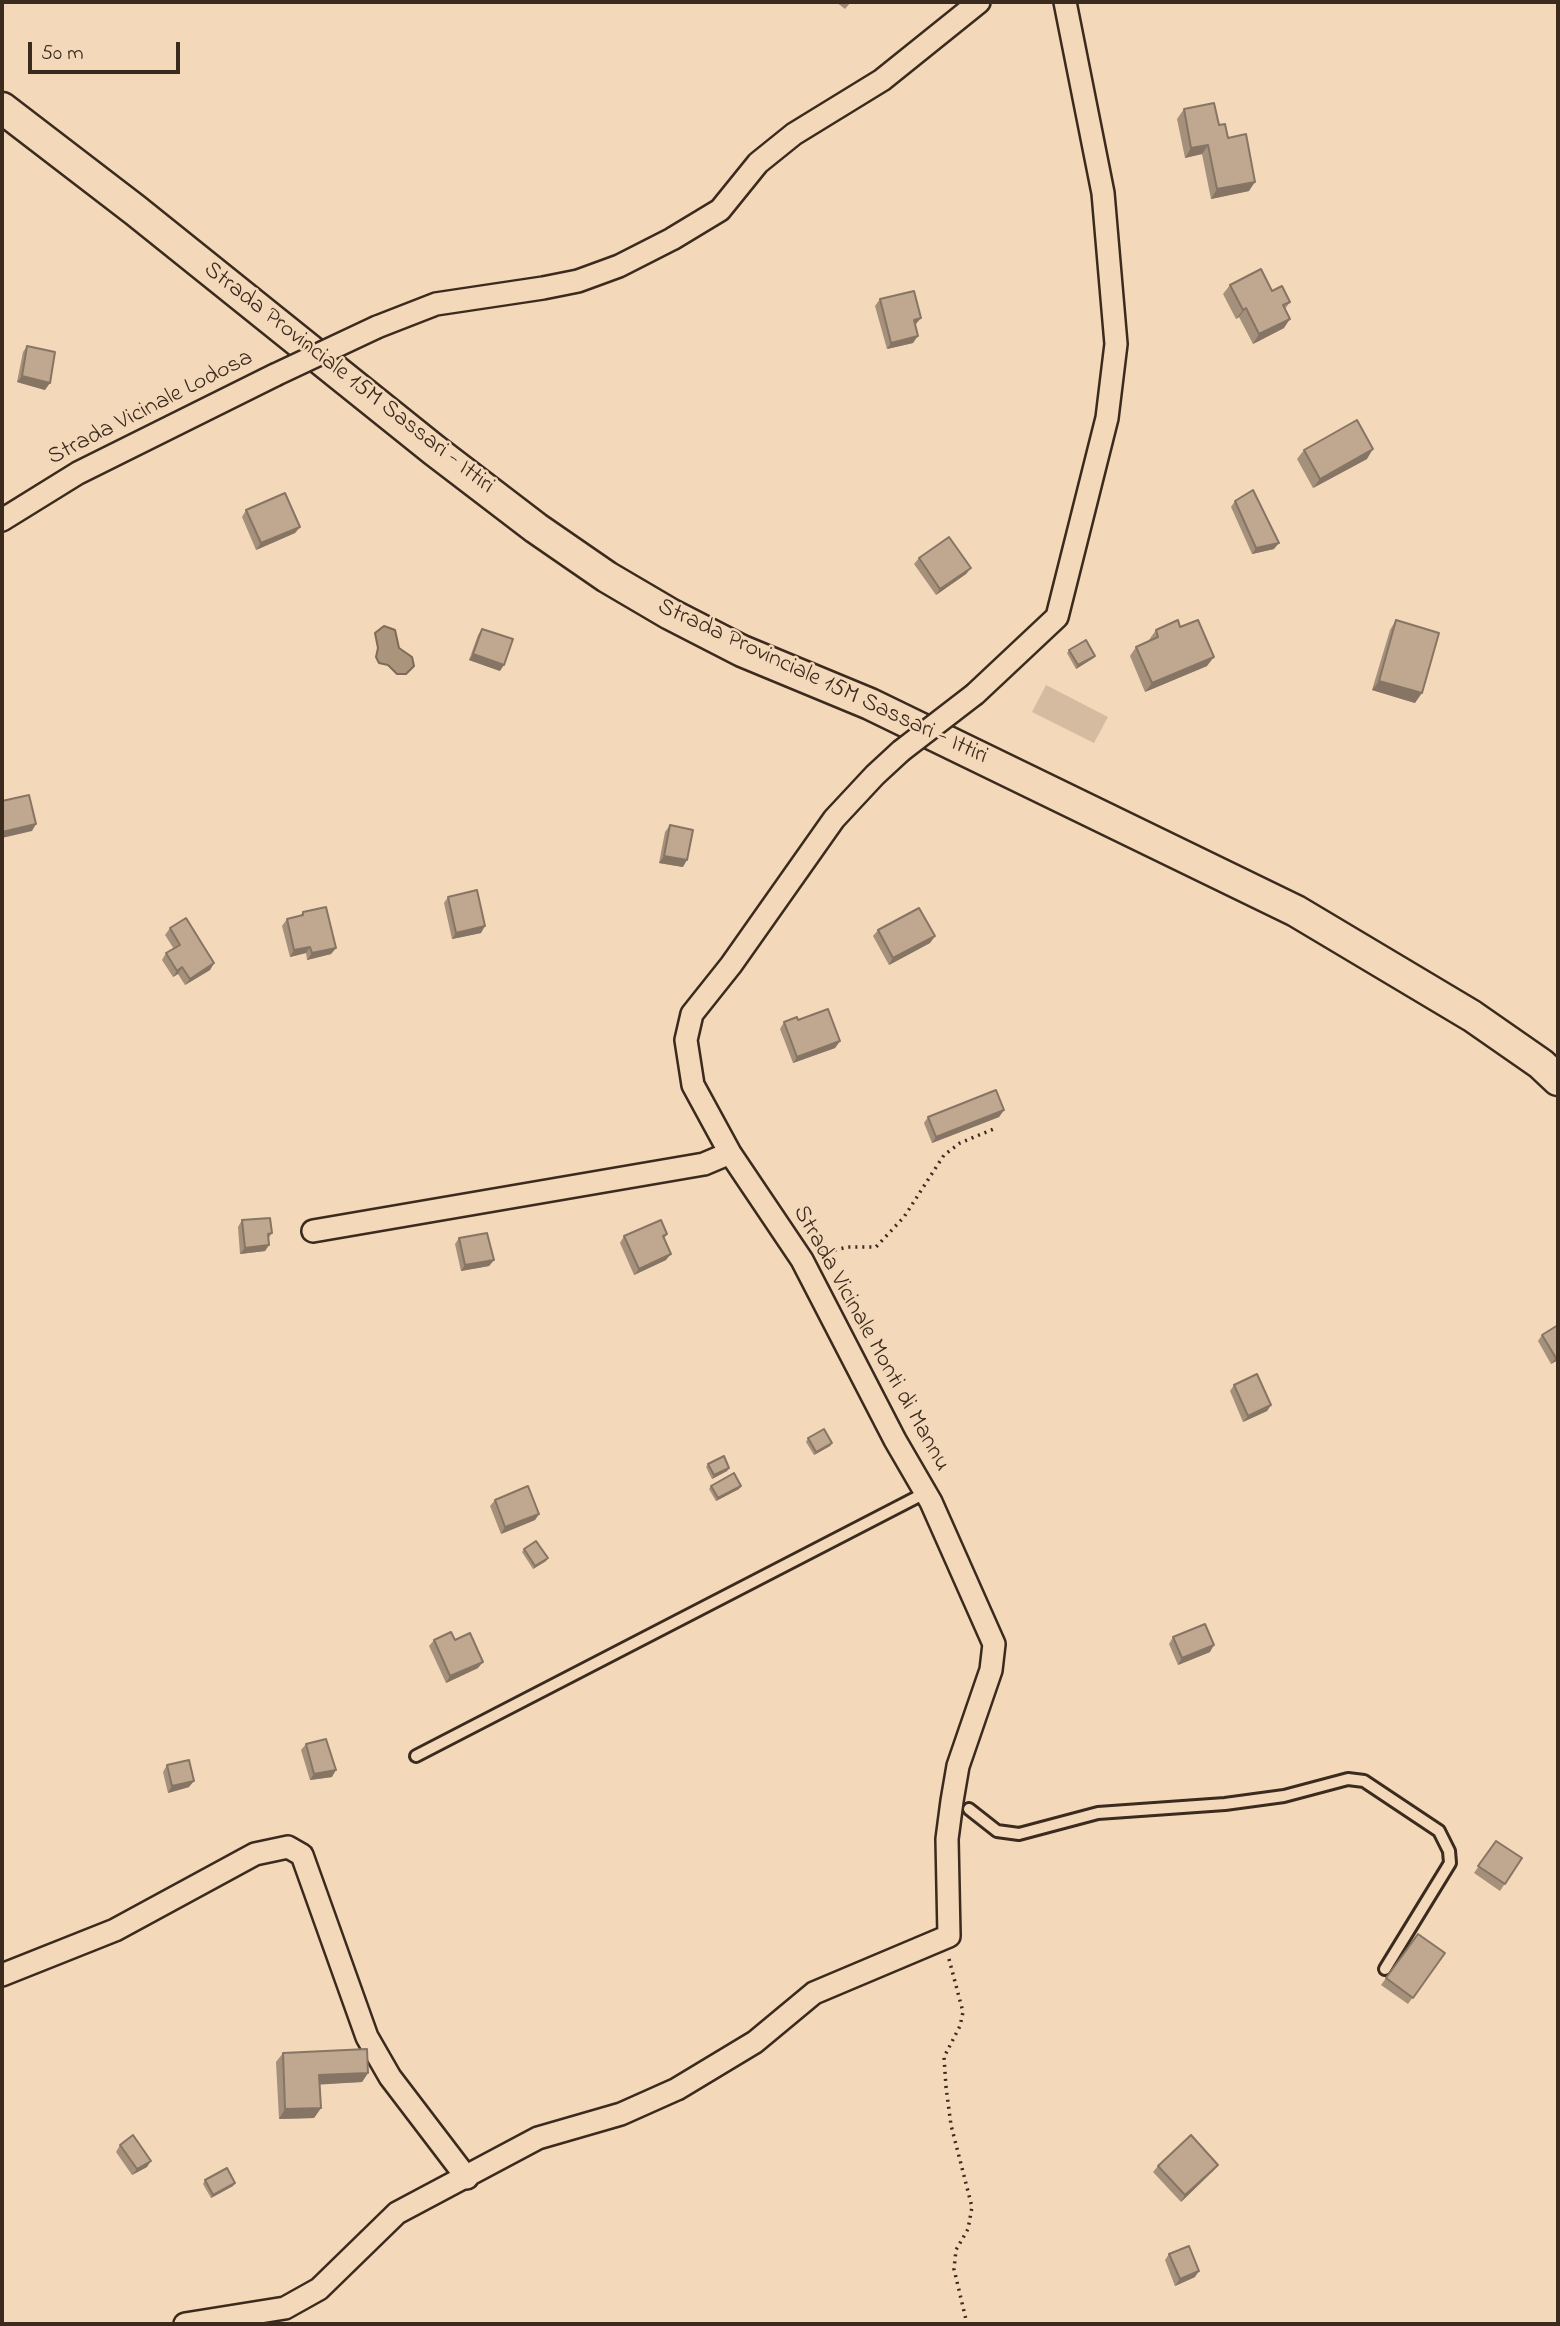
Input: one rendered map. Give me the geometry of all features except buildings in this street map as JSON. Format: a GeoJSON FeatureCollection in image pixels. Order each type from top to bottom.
{"type":"FeatureCollection","features":[{"type":"Feature","properties":{"kind":"main road","name":"Strada Provinciale 15M Sassari - Ittiri"},"geometry":{"type":"LineString","coordinates":[[2,108],[135,210],[433,450],[536,528],[607,577],[670,614],[742,651],[870,704],[1296,911],[1472,1016],[1541,1064],[1558,1080]]}},
{"type":"Feature","properties":{"kind":"street","name":"Strada Vicinale Lodosa"},"geometry":{"type":"LineString","coordinates":[[2,520],[78,473],[377,327],[436,304],[578,281],[619,267],[672,239],[720,210],[758,163],[794,134],[882,80],[979,2]]}},
{"type":"Feature","properties":{"kind":"street","name":"Strada Vicinale Monti di Mannu"},"geometry":{"type":"LineString","coordinates":[[949,1936],[947,1839],[951,1801],[958,1766],[991,1670],[994,1644],[964,1573],[925,1493],[802,1260],[730,1153],[693,1085],[686,1040],[692,1014],[732,965],[834,819],[901,751],[975,694],[1057,617],[1107,418],[1116,344],[1103,193],[1065,2]]}},
{"type":"Feature","properties":{"kind":"street"},"geometry":{"type":"LineString","coordinates":[[313,1231],[704,1164],[730,1153]]}},
{"type":"Feature","properties":{"kind":"street"},"geometry":{"type":"LineString","coordinates":[[2,1975],[116,1930],[255,1854],[288,1847],[302,1855],[367,2037],[390,2077],[467,2178]]}},
{"type":"Feature","properties":{"kind":"street"},"geometry":{"type":"LineString","coordinates":[[185,2324],[285,2308],[319,2289],[397,2213],[538,2138],[621,2114],[677,2089],[755,2042],[814,1993],[949,1936]]}},
{"type":"Feature","properties":{"kind":"lane"},"geometry":{"type":"LineString","coordinates":[[416,1756],[925,1493]]}},
{"type":"Feature","properties":{"kind":"lane"},"geometry":{"type":"LineString","coordinates":[[969,1809],[997,1831],[1019,1834],[1098,1813],[1225,1804],[1284,1796],[1348,1779],[1364,1781],[1439,1831],[1449,1851],[1450,1863],[1385,1969]]}},
{"type":"Feature","properties":{"kind":"path"},"geometry":{"type":"LineString","coordinates":[[802,1260],[832,1250],[876,1247],[904,1217],[944,1155],[960,1143],[996,1128]]}},
{"type":"Feature","properties":{"kind":"path"},"geometry":{"type":"LineString","coordinates":[[949,1936],[950,1964],[963,2012],[960,2026],[944,2057],[951,2124],[972,2207],[968,2229],[956,2250],[954,2269],[967,2324]]}},
{"type":"Feature","properties":{"kind":"shaded area"},"geometry":{"type":"Polygon","coordinates":[[[384,626],[395,630],[399,648],[412,657],[414,666],[406,674],[397,674],[388,665],[379,663],[376,657],[378,648],[375,633],[384,626]]]}},
{"type":"Feature","properties":{"kind":"shaded area"},"geometry":{"type":"Polygon","coordinates":[[[1046,685],[1108,717],[1094,743],[1032,712],[1046,685]]]}}]}
